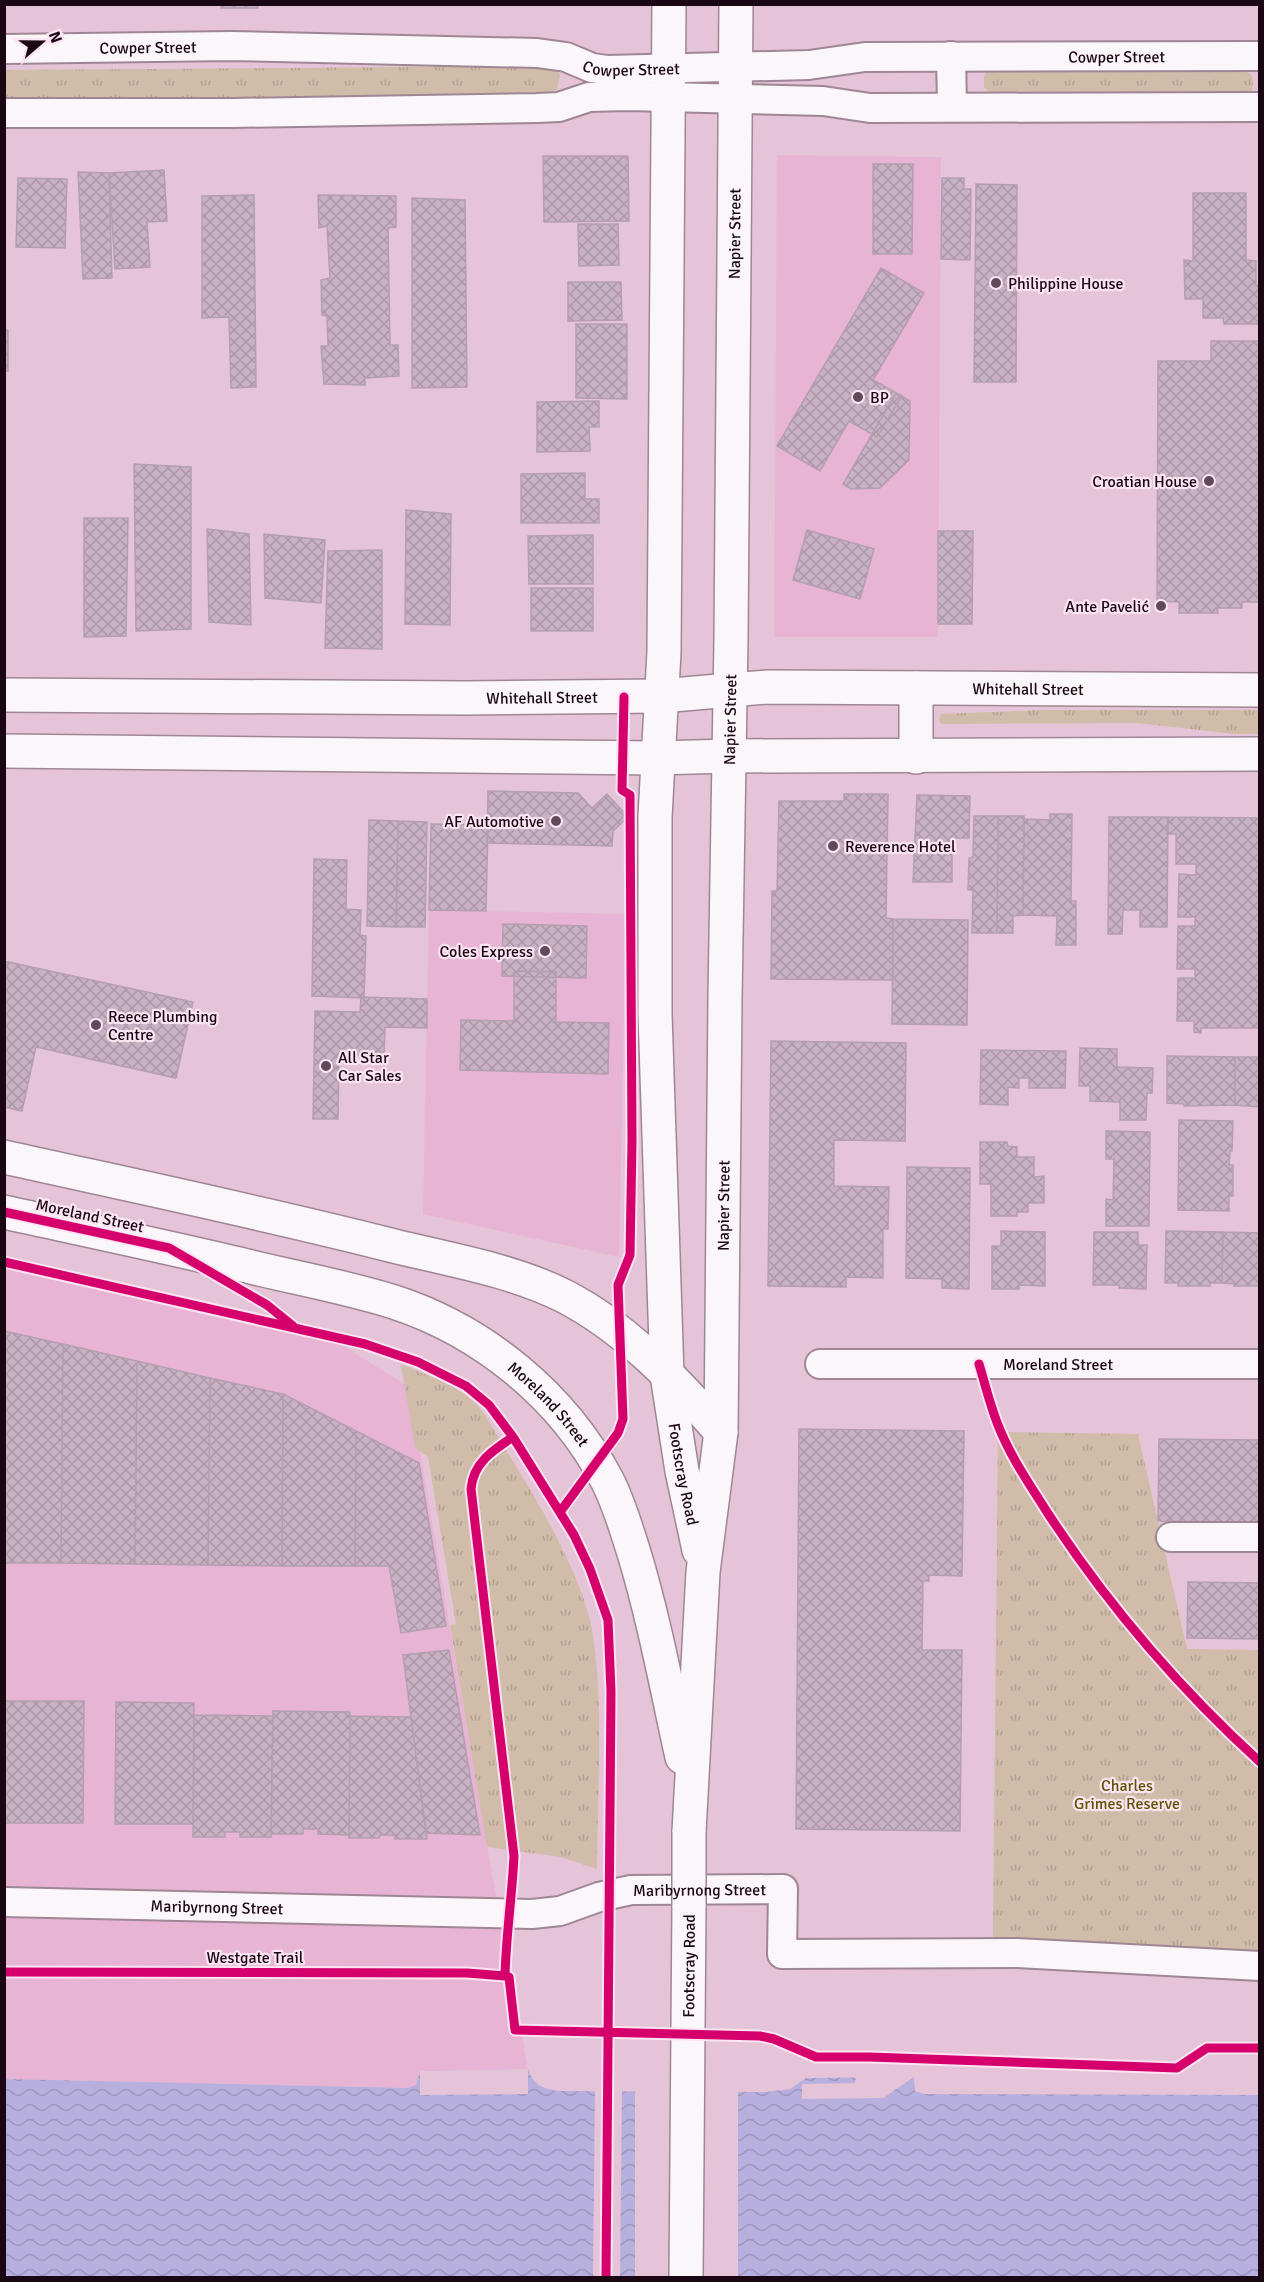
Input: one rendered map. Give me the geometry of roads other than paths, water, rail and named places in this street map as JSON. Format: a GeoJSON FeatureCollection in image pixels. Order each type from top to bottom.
{"type":"FeatureCollection","features":[{"type":"Feature","properties":{"kind":"main road"},"geometry":{"type":"LineString","coordinates":[[667,1375],[655,1014],[657,758],[664,652],[669,4]]}},
{"type":"Feature","properties":{"kind":"main road","name":"Napier Street"},"geometry":{"type":"LineString","coordinates":[[721,1432],[730,756],[736,4]]}},
{"type":"Feature","properties":{"kind":"main road","name":"Whitehall Street"},"geometry":{"type":"LineString","coordinates":[[4,695],[466,698],[661,696],[768,687],[1260,690]]}},
{"type":"Feature","properties":{"kind":"main road"},"geometry":{"type":"LineString","coordinates":[[916,688],[916,757]]}},
{"type":"Feature","properties":{"kind":"main road"},"geometry":{"type":"LineString","coordinates":[[4,752],[657,758],[1260,754]]}},
{"type":"Feature","properties":{"kind":"main road"},"geometry":{"type":"LineString","coordinates":[[4,1157],[351,1235],[510,1275],[581,1306],[620,1334],[667,1375],[721,1432]]}},
{"type":"Feature","properties":{"kind":"main road","name":"Moreland Street"},"geometry":{"type":"LineString","coordinates":[[4,1212],[351,1291],[395,1302],[439,1320],[507,1360],[535,1386],[557,1409],[597,1462],[616,1501]]}},
{"type":"Feature","properties":{"kind":"main road","name":"Footscray Road"},"geometry":{"type":"LineString","coordinates":[[667,1375],[682,1472],[703,1572]]}},
{"type":"Feature","properties":{"kind":"main road","name":"Footscray Road"},"geometry":{"type":"LineString","coordinates":[[686,2277],[689,1832],[703,1572],[721,1432]]}},
{"type":"Feature","properties":{"kind":"main road","name":"Footscray Road"},"geometry":{"type":"LineString","coordinates":[[616,1501],[641,1577],[691,1800]]}},
{"type":"Feature","properties":{"kind":"street","name":"Cowper Street"},"geometry":{"type":"LineString","coordinates":[[4,50],[231,46],[537,53],[566,57],[599,70],[668,82],[736,99],[823,101],[870,108],[1260,107]]}},
{"type":"Feature","properties":{"kind":"street"},"geometry":{"type":"LineString","coordinates":[[951,56],[952,107]]}},
{"type":"Feature","properties":{"kind":"street","name":"Cowper Street"},"geometry":{"type":"LineString","coordinates":[[4,113],[525,109],[559,107],[589,97],[735,67],[809,65],[865,57],[1260,56]]}},
{"type":"Feature","properties":{"kind":"street","name":"Moreland Street"},"geometry":{"type":"LineString","coordinates":[[820,1364],[1260,1364]]}},
{"type":"Feature","properties":{"kind":"street"},"geometry":{"type":"LineString","coordinates":[[1171,1537],[1260,1537]]}},
{"type":"Feature","properties":{"kind":"street","name":"Maribyrnong Street"},"geometry":{"type":"LineString","coordinates":[[4,1902],[532,1914],[560,1911],[612,1893],[631,1890],[783,1889],[782,1954],[1017,1953],[1260,1966]]}},
{"type":"Feature","properties":{"kind":"water"},"geometry":{"type":"Polygon","coordinates":[[[528,2069],[539,2085],[558,2091],[766,2092],[790,2089],[806,2078],[914,2077],[915,2091],[924,2094],[1259,2095],[1259,2277],[5,2278],[5,2079],[408,2088],[416,2085],[420,2071],[528,2069]]]}},
{"type":"Feature","properties":{"kind":"place","name":"Philippine House"},"geometry":{"type":"Point","coordinates":[996,283]}},
{"type":"Feature","properties":{"kind":"place","name":"BP"},"geometry":{"type":"Point","coordinates":[858,397]}},
{"type":"Feature","properties":{"kind":"place","name":"Croatian House"},"geometry":{"type":"Point","coordinates":[1209,481]}},
{"type":"Feature","properties":{"kind":"place","name":"Ante Pavelić"},"geometry":{"type":"Point","coordinates":[1161,606]}},
{"type":"Feature","properties":{"kind":"place","name":"AF Automotive"},"geometry":{"type":"Point","coordinates":[556,821]}},
{"type":"Feature","properties":{"kind":"place","name":"Reverence Hotel"},"geometry":{"type":"Point","coordinates":[833,846]}},
{"type":"Feature","properties":{"kind":"place","name":"Coles Express"},"geometry":{"type":"Point","coordinates":[545,951]}},
{"type":"Feature","properties":{"kind":"place","name":"Reece Plumbing Centre"},"geometry":{"type":"Point","coordinates":[96,1025]}},
{"type":"Feature","properties":{"kind":"place","name":"All Star Car Sales"},"geometry":{"type":"Point","coordinates":[326,1066]}},
{"type":"Feature","properties":{"kind":"park label","name":"Charles Grimes Reserve"},"geometry":{"type":"Point","coordinates":[1127,1794]}}]}
